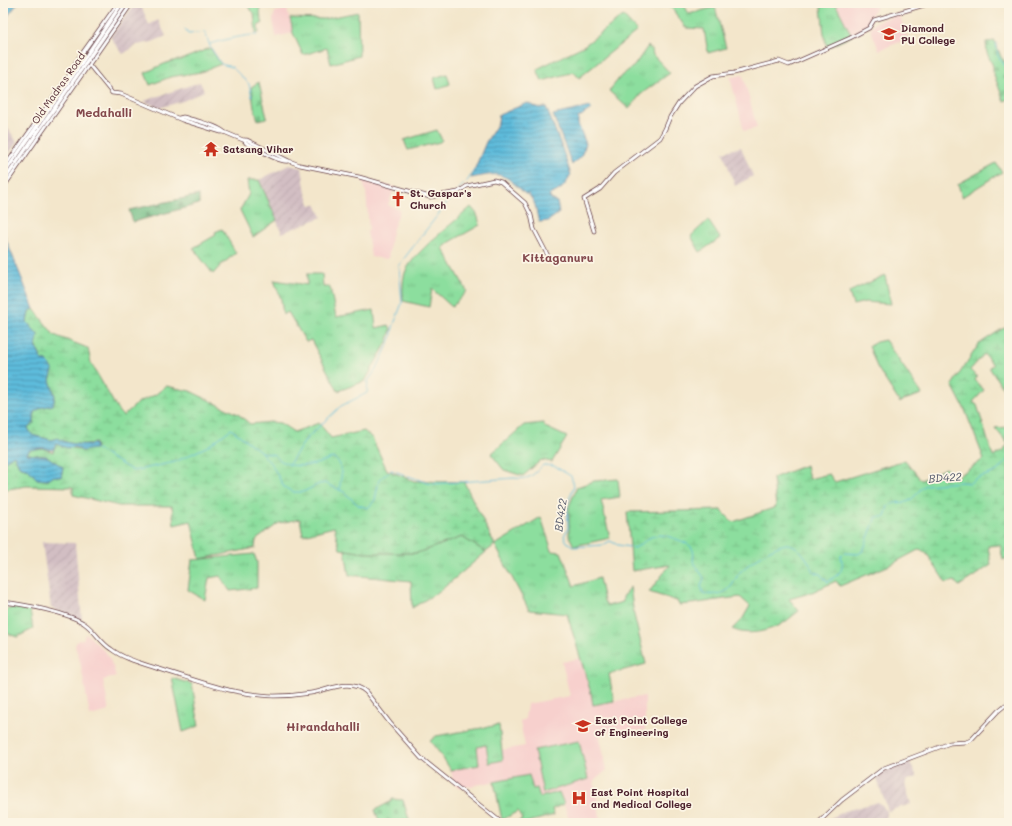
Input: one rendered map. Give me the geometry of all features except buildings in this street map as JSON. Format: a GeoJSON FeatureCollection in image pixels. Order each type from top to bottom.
{"type":"FeatureCollection","features":[{"type":"Feature","properties":{"kind":"highway","name":"Old Madras Road"},"geometry":{"type":"LineString","coordinates":[[3,175],[122,3]]}},
{"type":"Feature","properties":{"kind":"highway","name":"Old Madras Road"},"geometry":{"type":"LineString","coordinates":[[3,182],[126,3]]}},
{"type":"Feature","properties":{"kind":"main road"},"geometry":{"type":"LineString","coordinates":[[3,169],[118,3]]}},
{"type":"Feature","properties":{"kind":"main road"},"geometry":{"type":"LineString","coordinates":[[3,188],[132,3]]}},
{"type":"Feature","properties":{"kind":"main road"},"geometry":{"type":"LineString","coordinates":[[594,231],[584,199],[600,189],[614,173],[660,138],[670,117],[679,103],[695,86],[713,76],[734,73],[779,61],[789,66],[869,28],[874,20],[930,3]]}},
{"type":"Feature","properties":{"kind":"main road"},"geometry":{"type":"LineString","coordinates":[[84,52],[92,59]]}},
{"type":"Feature","properties":{"kind":"main road"},"geometry":{"type":"LineString","coordinates":[[80,57],[89,64],[112,93],[122,94],[179,118],[183,117],[211,125],[224,132],[247,140],[289,161],[327,171],[359,176],[430,197],[458,192],[467,186],[474,184],[494,180],[501,182],[525,203],[531,215],[534,229],[548,256]]}},
{"type":"Feature","properties":{"kind":"main road"},"geometry":{"type":"LineString","coordinates":[[3,602],[20,604],[64,615],[84,623],[111,649],[132,660],[231,690],[263,696],[275,696],[312,693],[334,686],[347,685],[360,687],[366,692],[421,758],[502,823]]}},
{"type":"Feature","properties":{"kind":"main road"},"geometry":{"type":"LineString","coordinates":[[818,823],[842,800],[884,768],[950,743],[966,742],[970,740],[998,710],[1009,702]]}},
{"type":"Feature","properties":{"kind":"shaded area"},"geometry":{"type":"Polygon","coordinates":[[[136,3],[140,3],[149,25],[158,20],[166,36],[152,42],[137,45],[123,54],[110,37],[136,3]]]}},
{"type":"Feature","properties":{"kind":"shaded area"},"geometry":{"type":"Polygon","coordinates":[[[835,3],[879,3],[870,17],[871,21],[862,30],[852,36],[835,3]]]}},
{"type":"Feature","properties":{"kind":"shaded area"},"geometry":{"type":"Polygon","coordinates":[[[287,9],[293,33],[276,37],[273,19],[275,12],[287,9]]]}},
{"type":"Feature","properties":{"kind":"shaded area","name":"Diamond PU College"},"geometry":{"type":"Polygon","coordinates":[[[899,14],[908,39],[879,50],[870,28],[876,22],[899,14]]]}},
{"type":"Feature","properties":{"kind":"shaded area"},"geometry":{"type":"Polygon","coordinates":[[[743,75],[757,128],[744,131],[730,77],[743,75]]]}},
{"type":"Feature","properties":{"kind":"shaded area"},"geometry":{"type":"Polygon","coordinates":[[[200,82],[204,91],[183,101],[159,108],[144,101],[200,82]]]}},
{"type":"Feature","properties":{"kind":"shaded area"},"geometry":{"type":"Polygon","coordinates":[[[3,121],[17,142],[3,162],[3,121]]]}},
{"type":"Feature","properties":{"kind":"shaded area"},"geometry":{"type":"Polygon","coordinates":[[[741,147],[753,176],[735,186],[723,152],[741,147]]]}},
{"type":"Feature","properties":{"kind":"shaded area"},"geometry":{"type":"Polygon","coordinates":[[[289,165],[302,168],[306,193],[311,206],[316,204],[322,217],[282,233],[259,180],[289,165]]]}},
{"type":"Feature","properties":{"kind":"shaded area"},"geometry":{"type":"Polygon","coordinates":[[[362,180],[395,187],[388,205],[400,210],[392,231],[388,259],[371,257],[367,231],[369,230],[366,191],[362,180]]]}},
{"type":"Feature","properties":{"kind":"shaded area"},"geometry":{"type":"Polygon","coordinates":[[[42,542],[75,543],[82,620],[51,608],[42,542]]]}},
{"type":"Feature","properties":{"kind":"shaded area"},"geometry":{"type":"Polygon","coordinates":[[[87,634],[108,655],[116,677],[103,680],[109,711],[90,716],[80,661],[75,646],[77,641],[83,639],[87,634]]]}},
{"type":"Feature","properties":{"kind":"shaded area","name":"East Point College of Engineering"},"geometry":{"type":"Polygon","coordinates":[[[581,658],[593,705],[645,696],[645,730],[599,733],[607,770],[594,781],[601,823],[570,823],[560,792],[540,797],[533,789],[529,775],[460,788],[453,782],[451,770],[479,765],[477,747],[486,745],[489,763],[503,760],[502,750],[525,746],[520,722],[525,719],[527,704],[570,696],[562,662],[581,658]]]}},
{"type":"Feature","properties":{"kind":"shaded area"},"geometry":{"type":"Polygon","coordinates":[[[910,762],[917,777],[908,780],[905,784],[911,804],[888,811],[876,776],[889,768],[910,762]]]}},
{"type":"Feature","properties":{"kind":"shaded area"},"geometry":{"type":"Polygon","coordinates":[[[878,802],[887,811],[886,823],[830,823],[829,819],[845,811],[878,802]]]}},
{"type":"Feature","properties":{"kind":"green space"},"geometry":{"type":"Polygon","coordinates":[[[244,3],[259,3],[263,23],[258,26],[259,33],[256,33],[254,13],[244,3]]]}},
{"type":"Feature","properties":{"kind":"green space"},"geometry":{"type":"Polygon","coordinates":[[[668,3],[683,3],[689,14],[715,7],[726,48],[708,53],[704,29],[686,28],[668,3]]]}},
{"type":"Feature","properties":{"kind":"green space"},"geometry":{"type":"Polygon","coordinates":[[[829,3],[835,3],[852,36],[827,48],[821,7],[829,3]]]}},
{"type":"Feature","properties":{"kind":"green space"},"geometry":{"type":"Polygon","coordinates":[[[358,12],[359,56],[331,64],[327,48],[303,55],[293,33],[290,18],[324,19],[358,12]]]}},
{"type":"Feature","properties":{"kind":"green space"},"geometry":{"type":"Polygon","coordinates":[[[623,16],[637,31],[579,78],[574,72],[542,81],[537,69],[585,45],[623,16]]]}},
{"type":"Feature","properties":{"kind":"green space"},"geometry":{"type":"Polygon","coordinates":[[[995,41],[1001,57],[1008,65],[1009,69],[1009,99],[1004,101],[993,72],[993,66],[987,53],[986,42],[995,41]]]}},
{"type":"Feature","properties":{"kind":"green space"},"geometry":{"type":"Polygon","coordinates":[[[648,46],[653,55],[670,73],[641,94],[629,109],[609,91],[621,76],[634,66],[648,46]]]}},
{"type":"Feature","properties":{"kind":"green space"},"geometry":{"type":"Polygon","coordinates":[[[210,48],[221,64],[201,72],[170,77],[150,85],[145,73],[167,63],[181,60],[210,48]]]}},
{"type":"Feature","properties":{"kind":"green space"},"geometry":{"type":"Polygon","coordinates":[[[447,74],[450,84],[437,89],[434,78],[447,74]]]}},
{"type":"Feature","properties":{"kind":"green space"},"geometry":{"type":"Polygon","coordinates":[[[259,82],[267,118],[258,120],[254,108],[251,87],[259,82]]]}},
{"type":"Feature","properties":{"kind":"green space"},"geometry":{"type":"Polygon","coordinates":[[[437,130],[442,140],[440,142],[408,150],[404,140],[437,130]]]}},
{"type":"Feature","properties":{"kind":"green space"},"geometry":{"type":"Polygon","coordinates":[[[996,163],[1002,172],[962,197],[958,184],[996,163]]]}},
{"type":"Feature","properties":{"kind":"green space"},"geometry":{"type":"Polygon","coordinates":[[[247,180],[259,180],[277,220],[253,237],[240,210],[249,194],[247,180]]]}},
{"type":"Feature","properties":{"kind":"green space"},"geometry":{"type":"Polygon","coordinates":[[[199,195],[199,204],[133,222],[129,210],[199,195]]]}},
{"type":"Feature","properties":{"kind":"green space"},"geometry":{"type":"Polygon","coordinates":[[[471,207],[477,214],[480,225],[450,242],[443,248],[467,291],[452,307],[432,289],[429,307],[403,301],[403,279],[409,265],[434,238],[471,207]]]}},
{"type":"Feature","properties":{"kind":"green space"},"geometry":{"type":"Polygon","coordinates":[[[708,220],[720,238],[700,252],[691,236],[708,220]]]}},
{"type":"Feature","properties":{"kind":"green space"},"geometry":{"type":"Polygon","coordinates":[[[222,229],[236,253],[221,265],[213,274],[193,248],[216,235],[215,232],[222,229]]]}},
{"type":"Feature","properties":{"kind":"green space"},"geometry":{"type":"Polygon","coordinates":[[[307,274],[322,274],[323,287],[330,287],[336,317],[374,310],[376,328],[389,325],[391,329],[388,340],[365,381],[338,391],[311,340],[306,342],[288,312],[283,315],[281,299],[274,280],[307,285],[307,274]]]}},
{"type":"Feature","properties":{"kind":"green space"},"geometry":{"type":"Polygon","coordinates":[[[885,275],[891,304],[865,302],[853,305],[849,292],[885,275]]]}},
{"type":"Feature","properties":{"kind":"green space"},"geometry":{"type":"Polygon","coordinates":[[[34,309],[54,335],[88,349],[91,363],[119,412],[123,416],[139,402],[155,395],[166,386],[190,391],[238,414],[250,424],[271,422],[280,423],[294,432],[319,423],[331,438],[364,431],[372,438],[387,470],[414,481],[464,482],[495,545],[486,552],[462,537],[417,553],[365,553],[340,549],[334,527],[303,535],[300,519],[279,523],[256,540],[255,548],[200,559],[191,521],[174,525],[172,506],[119,506],[73,495],[73,487],[26,486],[3,490],[3,461],[14,455],[19,466],[28,469],[37,479],[48,480],[54,476],[61,477],[63,467],[46,456],[27,454],[29,450],[42,448],[53,452],[56,444],[82,451],[96,448],[95,443],[75,444],[58,438],[51,440],[32,435],[28,428],[34,423],[34,412],[43,407],[53,405],[55,396],[50,380],[53,371],[47,361],[42,361],[36,345],[38,335],[27,322],[29,311],[34,309]]]}},
{"type":"Feature","properties":{"kind":"green space"},"geometry":{"type":"Polygon","coordinates":[[[1008,327],[1009,398],[989,367],[993,365],[984,354],[970,370],[977,377],[975,380],[984,390],[973,402],[977,405],[993,457],[1004,450],[1008,444],[995,428],[1009,427],[1009,557],[1003,560],[1000,545],[988,546],[991,565],[959,586],[955,581],[946,583],[927,554],[920,549],[890,565],[840,586],[836,581],[810,593],[789,599],[799,611],[778,626],[767,630],[749,633],[732,629],[743,618],[750,606],[740,597],[679,605],[677,601],[649,592],[670,565],[632,571],[627,512],[721,510],[733,522],[776,507],[773,478],[806,465],[809,479],[829,474],[835,482],[905,460],[921,480],[946,468],[954,479],[984,459],[965,410],[952,385],[979,344],[1002,329],[1008,327]]]}},
{"type":"Feature","properties":{"kind":"green space"},"geometry":{"type":"Polygon","coordinates":[[[885,340],[922,394],[904,400],[900,403],[877,367],[869,346],[876,342],[885,340]]]}},
{"type":"Feature","properties":{"kind":"green space"},"geometry":{"type":"Polygon","coordinates":[[[543,423],[545,427],[567,437],[552,462],[541,460],[523,476],[504,470],[491,454],[524,425],[543,423]]]}},
{"type":"Feature","properties":{"kind":"green space"},"geometry":{"type":"Polygon","coordinates":[[[618,479],[620,497],[601,500],[610,538],[574,546],[569,536],[569,506],[577,487],[594,481],[618,479]]]}},
{"type":"Feature","properties":{"kind":"green space"},"geometry":{"type":"Polygon","coordinates":[[[541,517],[552,551],[561,552],[574,586],[599,578],[604,601],[607,606],[623,602],[623,597],[630,587],[634,615],[646,664],[609,674],[614,701],[593,705],[591,693],[567,614],[529,610],[495,545],[541,517]]]}},
{"type":"Feature","properties":{"kind":"green space"},"geometry":{"type":"Polygon","coordinates":[[[462,537],[486,552],[441,590],[412,608],[411,581],[349,575],[345,550],[365,553],[417,553],[462,537]]]}},
{"type":"Feature","properties":{"kind":"green space"},"geometry":{"type":"Polygon","coordinates":[[[254,554],[257,562],[257,588],[230,591],[220,576],[209,578],[205,600],[188,590],[192,560],[254,554]]]}},
{"type":"Feature","properties":{"kind":"green space"},"geometry":{"type":"Polygon","coordinates":[[[14,607],[30,610],[33,629],[17,637],[3,632],[3,611],[14,607]]]}},
{"type":"Feature","properties":{"kind":"green space"},"geometry":{"type":"Polygon","coordinates":[[[172,678],[192,684],[199,726],[183,732],[172,678]]]}},
{"type":"Feature","properties":{"kind":"green space"},"geometry":{"type":"Polygon","coordinates":[[[499,725],[503,760],[489,763],[486,745],[477,747],[479,765],[451,770],[430,741],[436,736],[499,725]]]}},
{"type":"Feature","properties":{"kind":"green space"},"geometry":{"type":"Polygon","coordinates":[[[579,741],[588,779],[543,793],[534,750],[579,741]]]}},
{"type":"Feature","properties":{"kind":"green space"},"geometry":{"type":"Polygon","coordinates":[[[529,775],[533,789],[537,788],[540,797],[559,792],[564,804],[552,809],[554,815],[525,823],[516,823],[522,819],[518,811],[502,820],[494,782],[529,775]]]}},
{"type":"Feature","properties":{"kind":"green space"},"geometry":{"type":"Polygon","coordinates":[[[392,799],[403,800],[410,823],[380,823],[375,810],[392,801],[392,799]]]}},
{"type":"Feature","properties":{"kind":"water"},"geometry":{"type":"Polygon","coordinates":[[[3,3],[18,3],[3,22],[3,3]]]}},
{"type":"Feature","properties":{"kind":"water"},"geometry":{"type":"Polygon","coordinates":[[[527,103],[539,108],[546,107],[571,175],[562,188],[549,195],[551,199],[557,202],[559,213],[548,221],[539,222],[535,205],[531,198],[512,181],[495,175],[471,178],[486,142],[498,123],[499,115],[527,103]]]}},
{"type":"Feature","properties":{"kind":"water"},"geometry":{"type":"Polygon","coordinates":[[[590,107],[591,109],[578,118],[578,124],[586,144],[581,156],[572,165],[553,115],[590,107]]]}},
{"type":"Feature","properties":{"kind":"water"},"geometry":{"type":"Polygon","coordinates":[[[3,232],[34,309],[29,311],[27,322],[38,335],[36,346],[42,361],[47,361],[53,371],[50,380],[55,396],[53,405],[43,407],[34,412],[34,423],[28,428],[32,435],[51,440],[58,438],[70,443],[95,444],[95,449],[82,451],[75,447],[67,448],[56,444],[53,450],[42,448],[29,450],[27,454],[46,456],[63,467],[61,477],[54,476],[48,480],[37,479],[28,469],[19,466],[14,455],[3,461],[3,232]]]}},
{"type":"Feature","properties":{"kind":"waterway"},"geometry":{"type":"LineString","coordinates":[[185,29],[188,34],[205,32],[210,46],[221,64],[232,67],[249,84],[252,97]]}},
{"type":"Feature","properties":{"kind":"waterway"},"geometry":{"type":"LineString","coordinates":[[210,44],[233,38],[257,35]]}},
{"type":"Feature","properties":{"kind":"waterway"},"geometry":{"type":"LineString","coordinates":[[996,43],[998,56],[1009,72]]}},
{"type":"Feature","properties":{"kind":"waterway"},"geometry":{"type":"LineString","coordinates":[[457,191],[468,180],[474,170]]}},
{"type":"Feature","properties":{"kind":"waterway"},"geometry":{"type":"LineString","coordinates":[[289,464],[307,438],[341,406],[367,393],[368,381],[377,368],[391,338],[393,327],[402,303],[399,265],[454,194]]}},
{"type":"Feature","properties":{"kind":"waterway","name":"BD422"},"geometry":{"type":"LineString","coordinates":[[96,449],[133,471],[175,462],[208,446],[231,429],[260,451],[272,465],[284,487],[293,492],[303,492],[319,484],[325,483],[344,492],[358,505],[368,508],[375,500],[379,480],[391,470],[431,484],[527,478],[543,465],[554,466],[571,476],[574,486],[567,505],[568,528],[564,536],[567,542],[574,547],[603,545],[610,541],[618,545],[635,548],[654,536],[664,535],[673,538],[687,544],[692,548],[694,556],[693,561],[704,578],[701,586],[703,593],[709,594],[727,591],[739,573],[751,563],[776,547],[787,544],[800,550],[814,572],[820,574],[828,582],[842,569],[841,556],[844,553],[858,554],[863,551],[876,517],[885,517],[888,506],[895,503],[909,501],[925,485],[961,482],[970,483],[976,479],[997,471],[1009,459]]}},
{"type":"Feature","properties":{"kind":"waterway"},"geometry":{"type":"LineString","coordinates":[[261,452],[275,455],[279,459],[289,464],[301,466],[334,458],[338,462],[342,473],[340,490]]}},
{"type":"Feature","properties":{"kind":"place","name":"Diamond PU College"},"geometry":{"type":"Point","coordinates":[889,34]}},
{"type":"Feature","properties":{"kind":"place","name":"Satsang Vihar"},"geometry":{"type":"Point","coordinates":[211,149]}},
{"type":"Feature","properties":{"kind":"place","name":"St. Gaspar's Church"},"geometry":{"type":"Point","coordinates":[398,199]}},
{"type":"Feature","properties":{"kind":"place","name":"East Point College of Engineering"},"geometry":{"type":"Point","coordinates":[583,726]}},
{"type":"Feature","properties":{"kind":"place","name":"East Point Hospital and Medical College"},"geometry":{"type":"Point","coordinates":[579,798]}},
{"type":"Feature","properties":{"kind":"district","name":"Medahalli"},"geometry":{"type":"Point","coordinates":[104,112]}},
{"type":"Feature","properties":{"kind":"district","name":"Kittaganuru"},"geometry":{"type":"Point","coordinates":[558,257]}},
{"type":"Feature","properties":{"kind":"district","name":"Hirandahalli"},"geometry":{"type":"Point","coordinates":[323,726]}}]}
